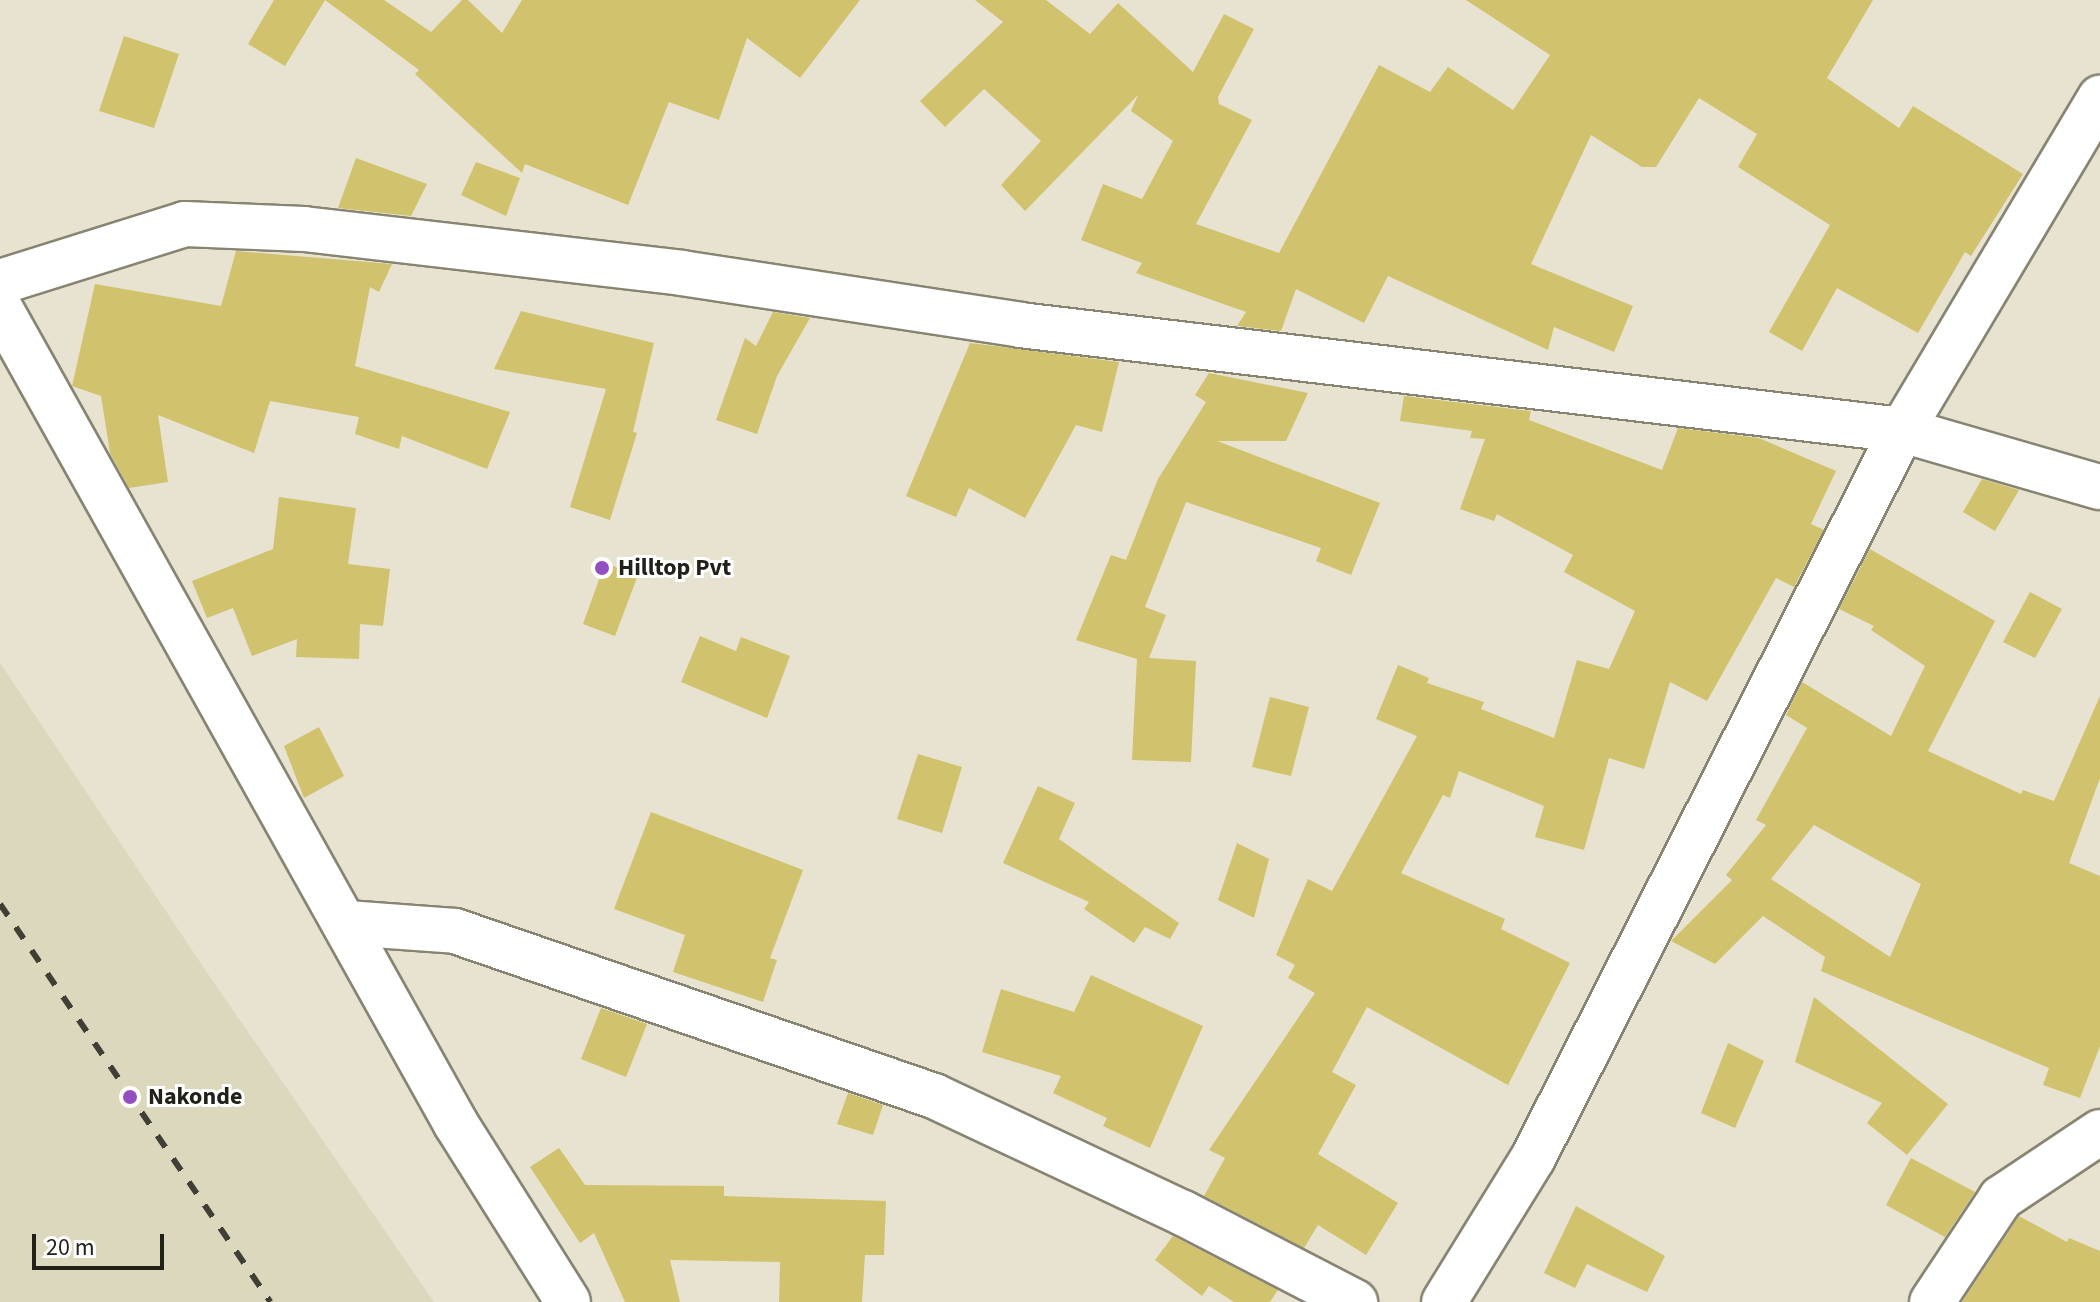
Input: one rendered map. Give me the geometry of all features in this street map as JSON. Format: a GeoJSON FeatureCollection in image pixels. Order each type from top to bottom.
{"type":"FeatureCollection","features":[{"type":"Feature","properties":{"kind":"street"},"geometry":{"type":"LineString","coordinates":[[1444,1302],[1533,1158],[1902,430],[2100,98]]}},
{"type":"Feature","properties":{"kind":"street"},"geometry":{"type":"LineString","coordinates":[[0,282],[185,224],[304,229],[682,273],[1020,325],[1902,430],[2100,487]]}},
{"type":"Feature","properties":{"kind":"street"},"geometry":{"type":"LineString","coordinates":[[0,308],[142,570],[347,923],[456,1124],[568,1302]]}},
{"type":"Feature","properties":{"kind":"street"},"geometry":{"type":"LineString","coordinates":[[347,923],[455,931],[934,1096],[1183,1213],[1355,1302]]}},
{"type":"Feature","properties":{"kind":"street"},"geometry":{"type":"LineString","coordinates":[[1932,1302],[2001,1198],[2100,1132]]}},
{"type":"Feature","properties":{"kind":"shaded area"},"geometry":{"type":"Polygon","coordinates":[[[0,663],[204,968],[434,1302],[0,1302],[0,663]]]}},
{"type":"Feature","properties":{"kind":"building"},"geometry":{"type":"Polygon","coordinates":[[[274,0],[325,0],[285,66],[248,44],[274,0]]]}},
{"type":"Feature","properties":{"kind":"building"},"geometry":{"type":"Polygon","coordinates":[[[325,0],[384,0],[431,32],[462,0],[468,0],[502,33],[522,0],[860,0],[800,78],[747,38],[719,120],[669,102],[628,205],[525,164],[522,173],[415,74],[419,70],[325,0]]]}},
{"type":"Feature","properties":{"kind":"building"},"geometry":{"type":"Polygon","coordinates":[[[975,0],[1046,0],[1090,34],[1118,3],[1193,72],[1224,14],[1254,29],[1218,97],[1219,104],[1252,120],[1196,224],[1279,253],[1379,65],[1430,92],[1448,67],[1513,110],[1550,55],[1466,0],[1873,0],[1827,78],[1899,128],[1913,106],[2023,174],[1971,256],[1965,252],[1918,333],[1837,288],[1802,351],[1769,332],[1830,225],[1738,167],[1757,134],[1699,98],[1656,167],[1642,167],[1591,135],[1531,264],[1633,306],[1614,352],[1554,327],[1548,350],[1388,276],[1364,323],[1296,289],[1281,331],[1237,326],[1246,312],[1136,273],[1142,263],[1081,240],[1103,184],[1142,199],[1173,141],[1131,111],[1138,95],[1025,211],[1001,185],[1041,141],[984,89],[945,127],[920,101],[1003,22],[975,0]]]}},
{"type":"Feature","properties":{"kind":"building"},"geometry":{"type":"Polygon","coordinates":[[[124,36],[179,54],[154,128],[99,111],[124,36]]]}},
{"type":"Feature","properties":{"kind":"building"},"geometry":{"type":"Polygon","coordinates":[[[356,158],[427,184],[411,216],[338,208],[356,158]]]}},
{"type":"Feature","properties":{"kind":"building"},"geometry":{"type":"Polygon","coordinates":[[[476,162],[520,178],[506,216],[461,195],[476,162]]]}},
{"type":"Feature","properties":{"kind":"building"},"geometry":{"type":"Polygon","coordinates":[[[236,251],[392,264],[379,292],[370,287],[355,366],[510,412],[487,469],[402,436],[399,449],[355,434],[359,417],[270,401],[254,453],[158,415],[168,482],[129,488],[110,453],[101,396],[72,386],[95,284],[221,306],[236,251]]]}},
{"type":"Feature","properties":{"kind":"building"},"geometry":{"type":"Polygon","coordinates":[[[521,311],[654,343],[633,432],[637,433],[610,520],[570,507],[606,389],[494,369],[521,311]]]}},
{"type":"Feature","properties":{"kind":"building"},"geometry":{"type":"Polygon","coordinates":[[[773,312],[810,318],[777,376],[757,434],[716,420],[745,338],[756,346],[773,312]]]}},
{"type":"Feature","properties":{"kind":"building"},"geometry":{"type":"Polygon","coordinates":[[[970,343],[1119,362],[1102,432],[1076,425],[1025,518],[969,488],[956,517],[906,496],[970,343]]]}},
{"type":"Feature","properties":{"kind":"building"},"geometry":{"type":"Polygon","coordinates":[[[1209,373],[1308,393],[1286,441],[1217,441],[1380,503],[1351,575],[1316,561],[1321,548],[1186,502],[1145,607],[1166,615],[1149,658],[1196,661],[1191,762],[1132,760],[1137,659],[1076,640],[1111,555],[1126,560],[1158,479],[1206,402],[1195,395],[1209,373]]]}},
{"type":"Feature","properties":{"kind":"building"},"geometry":{"type":"Polygon","coordinates":[[[1404,396],[1531,411],[1529,420],[1662,470],[1678,428],[1759,438],[1836,471],[1811,524],[1824,530],[1794,587],[1776,578],[1707,701],[1670,682],[1644,769],[1609,758],[1584,850],[1535,837],[1544,806],[1459,771],[1450,798],[1443,795],[1401,873],[1505,919],[1501,929],[1570,963],[1508,1085],[1367,1007],[1332,1072],[1356,1085],[1318,1154],[1398,1203],[1366,1255],[1318,1225],[1304,1248],[1204,1196],[1225,1158],[1209,1150],[1315,993],[1288,978],[1295,965],[1276,955],[1308,879],[1332,891],[1417,736],[1376,719],[1398,665],[1429,678],[1427,683],[1484,702],[1481,709],[1554,738],[1577,660],[1609,669],[1635,611],[1564,572],[1573,555],[1497,514],[1494,521],[1460,509],[1485,439],[1470,438],[1472,431],[1400,421],[1404,396]]]}},
{"type":"Feature","properties":{"kind":"building"},"geometry":{"type":"Polygon","coordinates":[[[1982,479],[2019,490],[1995,531],[1963,512],[1982,479]]]}},
{"type":"Feature","properties":{"kind":"building"},"geometry":{"type":"Polygon","coordinates":[[[279,497],[356,508],[348,564],[390,569],[383,626],[360,624],[359,659],[296,657],[297,639],[252,656],[233,608],[207,618],[192,581],[273,549],[279,497]]]}},
{"type":"Feature","properties":{"kind":"building"},"geometry":{"type":"Polygon","coordinates":[[[1870,549],[1995,621],[1928,751],[2021,794],[2023,790],[2054,801],[2100,696],[2100,778],[2069,863],[2100,876],[2100,1046],[2080,1098],[2043,1085],[2049,1068],[1821,971],[1825,957],[1763,916],[1715,964],[1671,941],[1732,880],[1726,875],[1766,825],[1756,820],[1807,728],[1786,715],[1802,682],[1891,736],[1925,666],[1871,630],[1874,626],[1839,609],[1870,549]],[[1814,825],[1771,879],[1890,957],[1921,884],[1814,825]]]}},
{"type":"Feature","properties":{"kind":"building"},"geometry":{"type":"Polygon","coordinates":[[[605,563],[638,575],[615,636],[583,624],[605,563]]]}},
{"type":"Feature","properties":{"kind":"building"},"geometry":{"type":"Polygon","coordinates":[[[2030,592],[2062,609],[2035,658],[2003,642],[2030,592]]]}},
{"type":"Feature","properties":{"kind":"building"},"geometry":{"type":"Polygon","coordinates":[[[700,636],[736,651],[741,637],[790,656],[767,718],[681,682],[700,636]]]}},
{"type":"Feature","properties":{"kind":"building"},"geometry":{"type":"Polygon","coordinates":[[[1270,697],[1309,707],[1291,776],[1252,767],[1270,697]]]}},
{"type":"Feature","properties":{"kind":"building"},"geometry":{"type":"Polygon","coordinates":[[[319,727],[344,776],[304,798],[284,746],[319,727]]]}},
{"type":"Feature","properties":{"kind":"building"},"geometry":{"type":"Polygon","coordinates":[[[918,754],[962,767],[942,833],[897,819],[918,754]]]}},
{"type":"Feature","properties":{"kind":"building"},"geometry":{"type":"Polygon","coordinates":[[[1038,786],[1075,803],[1059,839],[1179,923],[1170,939],[1145,927],[1134,943],[1084,909],[1089,902],[1003,863],[1038,786]]]}},
{"type":"Feature","properties":{"kind":"building"},"geometry":{"type":"Polygon","coordinates":[[[651,812],[803,870],[770,958],[777,960],[763,1002],[673,972],[685,935],[614,909],[651,812]]]}},
{"type":"Feature","properties":{"kind":"building"},"geometry":{"type":"Polygon","coordinates":[[[1237,843],[1269,859],[1254,918],[1218,900],[1237,843]]]}},
{"type":"Feature","properties":{"kind":"building"},"geometry":{"type":"Polygon","coordinates":[[[1091,975],[1203,1026],[1150,1148],[1103,1126],[1107,1118],[1053,1093],[1061,1076],[982,1052],[1001,989],[1074,1012],[1091,975]]]}},
{"type":"Feature","properties":{"kind":"building"},"geometry":{"type":"Polygon","coordinates":[[[1814,997],[1948,1104],[1907,1155],[1867,1123],[1882,1103],[1795,1062],[1814,997]]]}},
{"type":"Feature","properties":{"kind":"building"},"geometry":{"type":"Polygon","coordinates":[[[601,1008],[647,1024],[626,1077],[581,1059],[601,1008]]]}},
{"type":"Feature","properties":{"kind":"building"},"geometry":{"type":"Polygon","coordinates":[[[1728,1043],[1764,1061],[1735,1128],[1701,1113],[1728,1043]]]}},
{"type":"Feature","properties":{"kind":"building"},"geometry":{"type":"Polygon","coordinates":[[[848,1093],[883,1105],[873,1135],[837,1124],[848,1093]]]}},
{"type":"Feature","properties":{"kind":"building"},"geometry":{"type":"Polygon","coordinates":[[[559,1148],[585,1185],[724,1186],[724,1196],[886,1201],[884,1255],[865,1255],[862,1302],[779,1302],[780,1262],[670,1260],[680,1302],[625,1302],[594,1233],[580,1243],[530,1167],[559,1148]]]}},
{"type":"Feature","properties":{"kind":"building"},"geometry":{"type":"Polygon","coordinates":[[[1911,1158],[1975,1192],[1945,1237],[1886,1205],[1911,1158]]]}},
{"type":"Feature","properties":{"kind":"building"},"geometry":{"type":"Polygon","coordinates":[[[1576,1206],[1665,1256],[1647,1292],[1587,1264],[1575,1288],[1544,1273],[1576,1206]]]}},
{"type":"Feature","properties":{"kind":"building"},"geometry":{"type":"Polygon","coordinates":[[[2019,1216],[2067,1242],[2069,1238],[2100,1251],[2100,1302],[1962,1302],[2019,1216]]]}},
{"type":"Feature","properties":{"kind":"building"},"geometry":{"type":"Polygon","coordinates":[[[1173,1236],[1278,1290],[1270,1302],[1234,1302],[1209,1286],[1202,1296],[1155,1260],[1173,1236]]]}},
{"type":"Feature","properties":{"kind":"railway"},"geometry":{"type":"LineString","coordinates":[[0,904],[270,1302]]}},
{"type":"Feature","properties":{"kind":"place","name":"Hilltop Pvt"},"geometry":{"type":"Point","coordinates":[602,568]}},
{"type":"Feature","properties":{"kind":"place","name":"Nakonde"},"geometry":{"type":"Point","coordinates":[130,1097]}}]}
